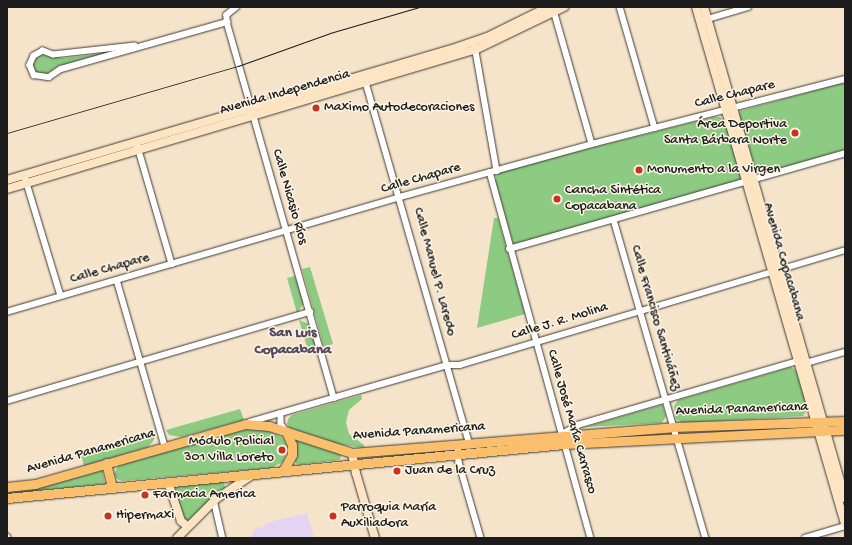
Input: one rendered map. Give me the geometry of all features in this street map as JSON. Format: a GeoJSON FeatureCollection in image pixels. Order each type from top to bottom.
{"type":"FeatureCollection","features":[{"type":"Feature","properties":{"kind":"main road","name":"Avenida Independencia"},"geometry":{"type":"LineString","coordinates":[[7,189],[366,83],[475,46],[552,9],[564,7]]}},
{"type":"Feature","properties":{"kind":"main road","name":"Avenida Copacabana"},"geometry":{"type":"LineString","coordinates":[[696,7],[704,20]]}},
{"type":"Feature","properties":{"kind":"main road","name":"Avenida Copacabana"},"geometry":{"type":"LineString","coordinates":[[704,7],[704,20],[820,425],[845,525]]}},
{"type":"Feature","properties":{"kind":"main road","name":"Avenida Independencia"},"geometry":{"type":"LineString","coordinates":[[7,180],[364,75],[475,46]]}},
{"type":"Feature","properties":{"kind":"main road","name":"Avenida Panamericana"},"geometry":{"type":"LineString","coordinates":[[7,487],[35,484],[245,424],[286,431],[352,453],[470,443],[676,436],[820,425],[845,421]]}},
{"type":"Feature","properties":{"kind":"main road","name":"Avenida Copacabana"},"geometry":{"type":"LineString","coordinates":[[820,425],[845,498]]}},
{"type":"Feature","properties":{"kind":"main road","name":"Avenida Panamericana"},"geometry":{"type":"LineString","coordinates":[[7,498],[459,455],[563,439],[673,427],[820,425],[845,430]]}},
{"type":"Feature","properties":{"kind":"main road"},"geometry":{"type":"LineString","coordinates":[[283,471],[292,456],[292,445],[286,431]]}},
{"type":"Feature","properties":{"kind":"main road"},"geometry":{"type":"LineString","coordinates":[[352,453],[354,465],[375,538]]}},
{"type":"Feature","properties":{"kind":"main road"},"geometry":{"type":"LineString","coordinates":[[106,463],[112,487]]}},
{"type":"Feature","properties":{"kind":"main road"},"geometry":{"type":"LineString","coordinates":[[177,538],[187,526],[194,522],[214,500],[254,474]]}},
{"type":"Feature","properties":{"kind":"main road"},"geometry":{"type":"LineString","coordinates":[[168,482],[181,521],[187,526]]}},
{"type":"Feature","properties":{"kind":"street"},"geometry":{"type":"LineString","coordinates":[[135,46],[53,55],[43,51],[34,56],[30,65],[34,75],[44,78],[61,69],[135,46],[227,22],[227,15],[237,7]]}},
{"type":"Feature","properties":{"kind":"street"},"geometry":{"type":"LineString","coordinates":[[620,7],[655,128]]}},
{"type":"Feature","properties":{"kind":"street"},"geometry":{"type":"LineString","coordinates":[[704,20],[748,7]]}},
{"type":"Feature","properties":{"kind":"street"},"geometry":{"type":"LineString","coordinates":[[552,9],[592,144]]}},
{"type":"Feature","properties":{"kind":"street","name":"Calle Nicasio Ríos"},"geometry":{"type":"LineString","coordinates":[[227,22],[249,108],[334,398]]}},
{"type":"Feature","properties":{"kind":"street"},"geometry":{"type":"LineString","coordinates":[[475,46],[497,171]]}},
{"type":"Feature","properties":{"kind":"street","name":"Calle Manuel P. Laredo"},"geometry":{"type":"LineString","coordinates":[[364,75],[472,453]]}},
{"type":"Feature","properties":{"kind":"street","name":"Calle Chapare"},"geometry":{"type":"LineString","coordinates":[[7,312],[400,197],[592,144],[845,79]]}},
{"type":"Feature","properties":{"kind":"street"},"geometry":{"type":"LineString","coordinates":[[136,141],[172,264]]}},
{"type":"Feature","properties":{"kind":"street"},"geometry":{"type":"LineString","coordinates":[[510,249],[845,153]]}},
{"type":"Feature","properties":{"kind":"street","name":"Calle José María Carrasco"},"geometry":{"type":"LineString","coordinates":[[490,172],[510,249],[591,538]]}},
{"type":"Feature","properties":{"kind":"street"},"geometry":{"type":"LineString","coordinates":[[24,174],[60,296]]}},
{"type":"Feature","properties":{"kind":"street","name":"Calle Francisco Santiváñez"},"geometry":{"type":"LineString","coordinates":[[614,220],[706,538]]}},
{"type":"Feature","properties":{"kind":"street","name":"Calle J. R. Molina"},"geometry":{"type":"LineString","coordinates":[[245,424],[447,365],[460,365],[845,250]]}},
{"type":"Feature","properties":{"kind":"street"},"geometry":{"type":"LineString","coordinates":[[117,280],[165,446]]}},
{"type":"Feature","properties":{"kind":"street"},"geometry":{"type":"LineString","coordinates":[[7,401],[310,312]]}},
{"type":"Feature","properties":{"kind":"street"},"geometry":{"type":"LineString","coordinates":[[563,439],[578,425],[666,399],[802,362],[845,352]]}},
{"type":"Feature","properties":{"kind":"street"},"geometry":{"type":"LineString","coordinates":[[281,413],[281,424],[286,431]]}},
{"type":"Feature","properties":{"kind":"street"},"geometry":{"type":"LineString","coordinates":[[458,444],[459,455],[481,538]]}},
{"type":"Feature","properties":{"kind":"street"},"geometry":{"type":"LineString","coordinates":[[214,500],[223,538]]}},
{"type":"Feature","properties":{"kind":"street"},"geometry":{"type":"LineString","coordinates":[[805,538],[845,525]]}},
{"type":"Feature","properties":{"kind":"shaded area"},"geometry":{"type":"Polygon","coordinates":[[[307,513],[314,538],[251,538],[255,528],[263,527],[266,523],[307,513]]]}},
{"type":"Feature","properties":{"kind":"green space"},"geometry":{"type":"Polygon","coordinates":[[[101,54],[102,56],[58,66],[47,74],[36,73],[32,66],[35,58],[42,55],[63,58],[101,54]]]}},
{"type":"Feature","properties":{"kind":"green space","name":"Área Deportiva Santa Bárbara Norte"},"geometry":{"type":"Polygon","coordinates":[[[845,82],[845,151],[757,175],[739,115],[740,111],[845,82]]]}},
{"type":"Feature","properties":{"kind":"green space"},"geometry":{"type":"Polygon","coordinates":[[[714,117],[720,117],[725,121],[741,178],[737,183],[515,245],[513,243],[495,180],[499,171],[714,117]]]}},
{"type":"Feature","properties":{"kind":"green space"},"geometry":{"type":"Polygon","coordinates":[[[494,218],[498,218],[525,314],[477,328],[494,218]]]}},
{"type":"Feature","properties":{"kind":"green space"},"geometry":{"type":"Polygon","coordinates":[[[310,267],[333,344],[324,347],[302,269],[310,267]]]}},
{"type":"Feature","properties":{"kind":"green space"},"geometry":{"type":"Polygon","coordinates":[[[295,276],[304,303],[297,313],[287,278],[295,276]]]}},
{"type":"Feature","properties":{"kind":"green space"},"geometry":{"type":"Polygon","coordinates":[[[299,320],[309,324],[318,351],[309,354],[299,320]]]}},
{"type":"Feature","properties":{"kind":"green space"},"geometry":{"type":"Polygon","coordinates":[[[791,367],[796,370],[808,409],[803,416],[683,423],[676,419],[674,406],[678,400],[791,367]]]}},
{"type":"Feature","properties":{"kind":"green space"},"geometry":{"type":"Polygon","coordinates":[[[361,395],[362,399],[349,410],[346,422],[349,434],[364,445],[364,448],[338,444],[290,428],[287,424],[288,419],[292,415],[361,395]]]}},
{"type":"Feature","properties":{"kind":"green space"},"geometry":{"type":"Polygon","coordinates":[[[661,405],[663,406],[666,416],[662,423],[585,427],[661,405]]]}},
{"type":"Feature","properties":{"kind":"green space"},"geometry":{"type":"Polygon","coordinates":[[[240,409],[244,420],[181,437],[169,435],[166,430],[240,409]]]}},
{"type":"Feature","properties":{"kind":"green space"},"geometry":{"type":"Polygon","coordinates":[[[244,429],[268,431],[283,438],[288,448],[283,462],[271,468],[122,481],[117,479],[114,474],[119,464],[244,429]]]}},
{"type":"Feature","properties":{"kind":"green space"},"geometry":{"type":"Polygon","coordinates":[[[155,435],[154,440],[148,447],[84,466],[81,455],[155,435]]]}},
{"type":"Feature","properties":{"kind":"green space"},"geometry":{"type":"Polygon","coordinates":[[[299,440],[338,453],[341,455],[340,460],[297,465],[295,461],[296,443],[299,440]]]}},
{"type":"Feature","properties":{"kind":"green space"},"geometry":{"type":"Polygon","coordinates":[[[102,470],[105,484],[7,494],[7,492],[46,486],[102,470]]]}},
{"type":"Feature","properties":{"kind":"green space"},"geometry":{"type":"Polygon","coordinates":[[[224,481],[225,488],[191,520],[185,520],[175,491],[177,487],[224,481]]]}},
{"type":"Feature","properties":{"kind":"tram line"},"geometry":{"type":"LineString","coordinates":[[7,133],[238,66],[330,33],[419,7]]}},
{"type":"Feature","properties":{"kind":"place","name":"Maximo Autodecoraciones"},"geometry":{"type":"Point","coordinates":[316,108]}},
{"type":"Feature","properties":{"kind":"place","name":"Área Deportiva Santa Bárbara Norte"},"geometry":{"type":"Point","coordinates":[795,133]}},
{"type":"Feature","properties":{"kind":"place","name":"Monumento a la Virgen"},"geometry":{"type":"Point","coordinates":[639,170]}},
{"type":"Feature","properties":{"kind":"place","name":"Cancha Sintética Copacabana"},"geometry":{"type":"Point","coordinates":[557,199]}},
{"type":"Feature","properties":{"kind":"place","name":"Módulo Policial 301 Villa Loreto"},"geometry":{"type":"Point","coordinates":[282,450]}},
{"type":"Feature","properties":{"kind":"place","name":"Juan de la Cruz"},"geometry":{"type":"Point","coordinates":[397,471]}},
{"type":"Feature","properties":{"kind":"place","name":"Farmacia America"},"geometry":{"type":"Point","coordinates":[145,495]}},
{"type":"Feature","properties":{"kind":"place","name":"Hipermaxi"},"geometry":{"type":"Point","coordinates":[108,516]}},
{"type":"Feature","properties":{"kind":"place","name":"Parroquia María Auxiliadora"},"geometry":{"type":"Point","coordinates":[333,516]}},
{"type":"Feature","properties":{"kind":"district","name":"San Luis Copacabana"},"geometry":{"type":"Point","coordinates":[293,342]}}]}
